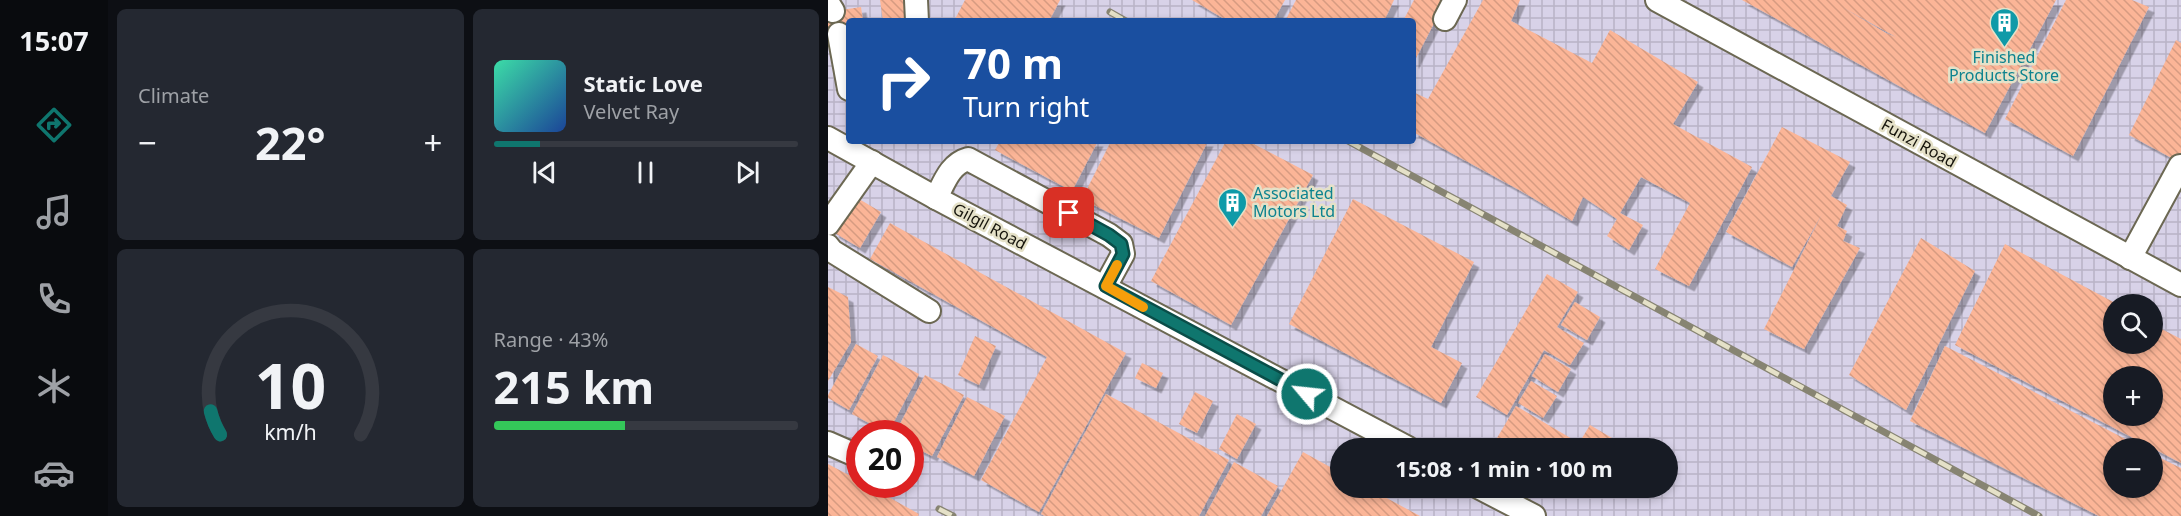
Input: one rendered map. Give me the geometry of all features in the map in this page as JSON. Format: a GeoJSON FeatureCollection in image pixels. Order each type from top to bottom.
{"type":"FeatureCollection","features":[{"type":"Feature","properties":{"kind":"lane"},"geometry":{"type":"LineString","coordinates":[[916,0],[917,18]]}},
{"type":"Feature","properties":{"kind":"lane","name":"Funzi Road"},"geometry":{"type":"LineString","coordinates":[[1657,0],[2181,285]]}},
{"type":"Feature","properties":{"kind":"lane"},"geometry":{"type":"LineString","coordinates":[[839,34],[846,72]]}},
{"type":"Feature","properties":{"kind":"lane","name":"Gilgil Road"},"geometry":{"type":"LineString","coordinates":[[828,138],[862,152],[936,198],[1389,438]]}},
{"type":"Feature","properties":{"kind":"lane"},"geometry":{"type":"LineString","coordinates":[[828,224],[862,152]]}},
{"type":"Feature","properties":{"kind":"lane"},"geometry":{"type":"LineString","coordinates":[[936,198],[952,169],[959,161],[968,159],[1109,235],[1121,244],[1123,254],[1106,286]]}},
{"type":"Feature","properties":{"kind":"lane"},"geometry":{"type":"LineString","coordinates":[[2130,258],[2180,166]]}},
{"type":"Feature","properties":{"kind":"lane"},"geometry":{"type":"LineString","coordinates":[[828,246],[929,311]]}},
{"type":"Feature","properties":{"kind":"lane"},"geometry":{"type":"LineString","coordinates":[[828,443],[846,451]]}},
{"type":"Feature","properties":{"kind":"lane"},"geometry":{"type":"LineString","coordinates":[[1499,498],[1534,516]]}},
{"type":"Feature","properties":{"kind":"shaded area"},"geometry":{"type":"Polygon","coordinates":[[[828,0],[2181,0],[2181,516],[828,516],[828,0]]]}},
{"type":"Feature","properties":{"kind":"building"},"geometry":{"type":"Polygon","coordinates":[[[880,0],[908,0],[911,18],[883,18],[880,0]]]}},
{"type":"Feature","properties":{"kind":"building"},"geometry":{"type":"Polygon","coordinates":[[[965,0],[1060,0],[1051,18],[956,18],[965,0]]]}},
{"type":"Feature","properties":{"kind":"building"},"geometry":{"type":"Polygon","coordinates":[[[1192,0],[1285,0],[1275,18],[1223,18],[1192,0]]]}},
{"type":"Feature","properties":{"kind":"building"},"geometry":{"type":"Polygon","coordinates":[[[1296,0],[1394,0],[1385,18],[1287,18],[1296,0]]]}},
{"type":"Feature","properties":{"kind":"building"},"geometry":{"type":"Polygon","coordinates":[[[1414,0],[1446,0],[1416,58],[1416,18],[1405,18],[1414,0]]]}},
{"type":"Feature","properties":{"kind":"building"},"geometry":{"type":"Polygon","coordinates":[[[1483,0],[1520,0],[1511,21],[1592,63],[1610,30],[1698,82],[1673,124],[1752,167],[1689,286],[1655,269],[1690,203],[1641,177],[1620,213],[1643,225],[1629,250],[1607,236],[1617,219],[1583,197],[1572,221],[1416,134],[1416,93],[1428,99],[1483,0]]]}},
{"type":"Feature","properties":{"kind":"building"},"geometry":{"type":"Polygon","coordinates":[[[1742,0],[2056,0],[1985,133],[1742,0]],[[1842,7],[1886,33],[1896,37],[1842,7]]]}},
{"type":"Feature","properties":{"kind":"building"},"geometry":{"type":"Polygon","coordinates":[[[2066,0],[2132,0],[2149,7],[2073,156],[2005,119],[2066,0]]]}},
{"type":"Feature","properties":{"kind":"building"},"geometry":{"type":"Polygon","coordinates":[[[861,7],[863,18],[846,18],[846,32],[828,35],[828,12],[861,7]]]}},
{"type":"Feature","properties":{"kind":"building"},"geometry":{"type":"Polygon","coordinates":[[[2176,40],[2181,43],[2181,163],[2129,135],[2176,40]]]}},
{"type":"Feature","properties":{"kind":"building"},"geometry":{"type":"Polygon","coordinates":[[[1782,127],[1850,162],[1831,196],[1847,205],[1837,226],[1847,231],[1843,241],[1860,248],[1804,349],[1764,329],[1822,214],[1792,267],[1726,232],[1782,127]]]}},
{"type":"Feature","properties":{"kind":"building"},"geometry":{"type":"Polygon","coordinates":[[[998,144],[1096,144],[1072,191],[995,150],[998,144]]]}},
{"type":"Feature","properties":{"kind":"building"},"geometry":{"type":"Polygon","coordinates":[[[1110,144],[1206,144],[1159,238],[1082,199],[1110,144]]]}},
{"type":"Feature","properties":{"kind":"building","name":"Associated Motors Ltd"},"geometry":{"type":"Polygon","coordinates":[[[1224,144],[1254,144],[1313,175],[1231,325],[1151,281],[1224,144]]]}},
{"type":"Feature","properties":{"kind":"building"},"geometry":{"type":"Polygon","coordinates":[[[854,196],[881,212],[860,248],[833,232],[854,196]]]}},
{"type":"Feature","properties":{"kind":"building"},"geometry":{"type":"Polygon","coordinates":[[[1353,199],[1474,262],[1431,347],[1462,363],[1441,403],[1289,324],[1353,199]]]}},
{"type":"Feature","properties":{"kind":"building"},"geometry":{"type":"Polygon","coordinates":[[[890,223],[1126,353],[1039,512],[981,480],[1047,357],[870,259],[890,223]]]}},
{"type":"Feature","properties":{"kind":"building"},"geometry":{"type":"Polygon","coordinates":[[[1921,238],[1975,271],[1906,410],[1849,375],[1921,238]]]}},
{"type":"Feature","properties":{"kind":"building"},"geometry":{"type":"Polygon","coordinates":[[[2005,244],[2103,296],[2103,354],[2163,354],[2163,330],[2181,339],[2181,463],[2163,454],[2163,438],[2133,438],[2110,426],[2163,426],[2163,366],[2103,366],[2103,422],[1955,345],[2005,244]]]}},
{"type":"Feature","properties":{"kind":"building"},"geometry":{"type":"Polygon","coordinates":[[[1547,274],[1578,292],[1557,327],[1584,343],[1570,365],[1544,350],[1507,415],[1476,397],[1547,274]]]}},
{"type":"Feature","properties":{"kind":"building"},"geometry":{"type":"Polygon","coordinates":[[[828,287],[848,297],[851,342],[828,381],[828,287]]]}},
{"type":"Feature","properties":{"kind":"building"},"geometry":{"type":"Polygon","coordinates":[[[1575,302],[1600,317],[1587,340],[1561,325],[1575,302]]]}},
{"type":"Feature","properties":{"kind":"building"},"geometry":{"type":"Polygon","coordinates":[[[975,336],[996,346],[979,385],[958,375],[975,336]]]}},
{"type":"Feature","properties":{"kind":"building"},"geometry":{"type":"Polygon","coordinates":[[[856,344],[878,356],[849,410],[828,398],[828,395],[856,344]]]}},
{"type":"Feature","properties":{"kind":"building"},"geometry":{"type":"Polygon","coordinates":[[[1945,346],[2124,438],[2103,438],[2103,498],[2163,498],[2163,459],[2181,468],[2181,516],[2099,516],[1910,421],[1945,346]]]}},
{"type":"Feature","properties":{"kind":"building"},"geometry":{"type":"Polygon","coordinates":[[[1545,354],[1571,369],[1558,392],[1532,376],[1545,354]]]}},
{"type":"Feature","properties":{"kind":"building"},"geometry":{"type":"Polygon","coordinates":[[[883,355],[919,374],[895,420],[863,420],[852,414],[883,355]]]}},
{"type":"Feature","properties":{"kind":"building"},"geometry":{"type":"Polygon","coordinates":[[[1142,363],[1163,373],[1156,388],[1135,378],[1142,363]]]}},
{"type":"Feature","properties":{"kind":"building"},"geometry":{"type":"Polygon","coordinates":[[[925,375],[964,395],[932,456],[924,452],[924,420],[902,420],[925,375]]]}},
{"type":"Feature","properties":{"kind":"building"},"geometry":{"type":"Polygon","coordinates":[[[1531,381],[1557,396],[1543,418],[1518,403],[1531,381]]]}},
{"type":"Feature","properties":{"kind":"building"},"geometry":{"type":"Polygon","coordinates":[[[1195,392],[1213,401],[1197,433],[1179,424],[1195,392]]]}},
{"type":"Feature","properties":{"kind":"building"},"geometry":{"type":"Polygon","coordinates":[[[1106,394],[1229,460],[1199,516],[1045,516],[1041,514],[1106,394]]]}},
{"type":"Feature","properties":{"kind":"building"},"geometry":{"type":"Polygon","coordinates":[[[967,397],[1005,416],[974,476],[937,457],[967,397]]]}},
{"type":"Feature","properties":{"kind":"building"},"geometry":{"type":"Polygon","coordinates":[[[1516,406],[1570,438],[1497,438],[1516,406]]]}},
{"type":"Feature","properties":{"kind":"building"},"geometry":{"type":"Polygon","coordinates":[[[1237,414],[1256,424],[1237,459],[1219,449],[1237,414]]]}},
{"type":"Feature","properties":{"kind":"building"},"geometry":{"type":"Polygon","coordinates":[[[1590,425],[1612,438],[1582,438],[1590,425]]]}},
{"type":"Feature","properties":{"kind":"building"},"geometry":{"type":"Polygon","coordinates":[[[1303,452],[1330,467],[1330,498],[1387,498],[1420,516],[1267,516],[1303,452]]]}},
{"type":"Feature","properties":{"kind":"building"},"geometry":{"type":"Polygon","coordinates":[[[1234,462],[1278,486],[1261,516],[1205,516],[1234,462]]]}},
{"type":"Feature","properties":{"kind":"building"},"geometry":{"type":"Polygon","coordinates":[[[828,464],[846,474],[846,498],[890,498],[919,514],[918,516],[828,516],[828,464]]]}},
{"type":"Feature","properties":{"kind":"railway"},"geometry":{"type":"LineString","coordinates":[[1110,12],[1121,18]]}},
{"type":"Feature","properties":{"kind":"railway"},"geometry":{"type":"LineString","coordinates":[[1354,144],[2039,516]]}},
{"type":"Feature","properties":{"kind":"railway"},"geometry":{"type":"LineString","coordinates":[[939,509],[953,516]]}},
{"type":"Feature","properties":{"kind":"slow traffic"},"geometry":{"type":"LineString","coordinates":[[1117,265],[1106,286],[1143,307]]}},
{"type":"Feature","properties":{"kind":"place","name":"Finished Products Store"},"geometry":{"type":"Point","coordinates":[2004,48]}},
{"type":"Feature","properties":{"kind":"place","name":"Associated Motors Ltd"},"geometry":{"type":"Point","coordinates":[1232,228]}},
{"type":"Feature","properties":{"kind":"route"},"geometry":{"type":"LineString","coordinates":[[1069,213],[1121,244],[1123,254],[1106,286],[1307,394]]}}]}
